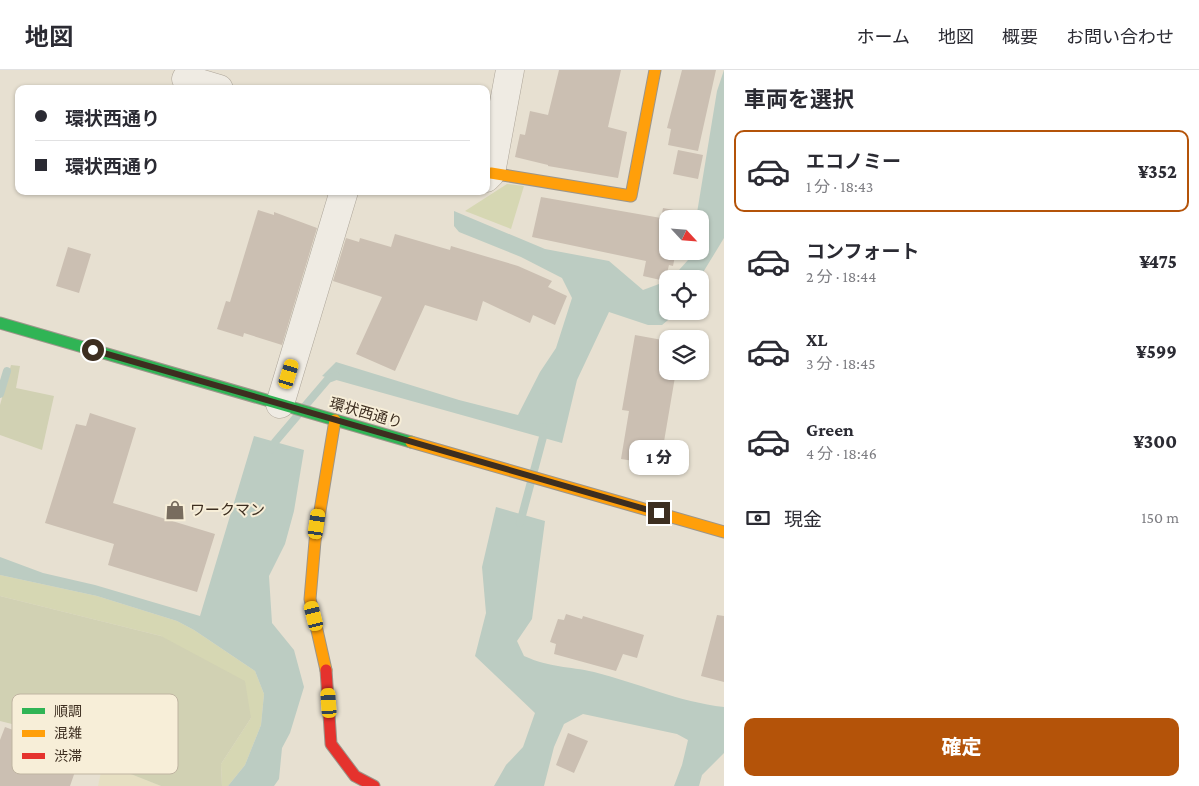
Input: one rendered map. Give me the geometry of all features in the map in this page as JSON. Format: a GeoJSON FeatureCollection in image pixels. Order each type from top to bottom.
{"type":"FeatureCollection","features":[{"type":"Feature","properties":{"kind":"main road"},"geometry":{"type":"LineString","coordinates":[[490,184],[631,196],[655,70]]}},
{"type":"Feature","properties":{"kind":"main road","name":"環状西通り"},"geometry":{"type":"LineString","coordinates":[[0,323],[724,532]]}},
{"type":"Feature","properties":{"kind":"main road"},"geometry":{"type":"LineString","coordinates":[[335,420],[315,541],[310,599],[326,666],[331,744],[355,776],[374,786]]}},
{"type":"Feature","properties":{"kind":"street"},"geometry":{"type":"LineString","coordinates":[[490,148],[510,70]]}},
{"type":"Feature","properties":{"kind":"street"},"geometry":{"type":"LineString","coordinates":[[186,79],[206,85]]}},
{"type":"Feature","properties":{"kind":"street"},"geometry":{"type":"LineString","coordinates":[[283,405],[343,195]]}},
{"type":"Feature","properties":{"kind":"shaded area"},"geometry":{"type":"Polygon","coordinates":[[[724,70],[724,238],[704,270],[679,270],[688,260],[709,260],[709,210],[697,210],[717,91],[724,70]]]}},
{"type":"Feature","properties":{"kind":"shaded area"},"geometry":{"type":"Polygon","coordinates":[[[454,211],[545,249],[609,261],[643,290],[659,284],[659,320],[668,320],[662,325],[648,325],[609,312],[577,380],[562,443],[322,376],[336,362],[459,400],[518,415],[540,372],[556,348],[572,298],[562,278],[521,257],[459,232],[454,226],[454,211]]]}},
{"type":"Feature","properties":{"kind":"shaded area"},"geometry":{"type":"Polygon","coordinates":[[[254,436],[304,450],[294,511],[285,544],[269,576],[272,623],[294,650],[304,687],[290,733],[282,748],[279,779],[274,786],[228,786],[245,765],[261,725],[264,694],[255,671],[194,630],[177,621],[97,596],[0,575],[0,557],[43,573],[95,585],[200,616],[254,436]]]}},
{"type":"Feature","properties":{"kind":"shaded area"},"geometry":{"type":"Polygon","coordinates":[[[496,507],[545,521],[532,619],[517,641],[524,656],[551,665],[610,676],[675,697],[724,707],[724,753],[702,775],[699,786],[674,786],[682,765],[688,740],[677,734],[583,714],[564,724],[554,747],[544,786],[494,786],[506,765],[523,747],[535,713],[475,656],[486,613],[482,567],[496,507]]]}},
{"type":"Feature","properties":{"kind":"shaded area"},"geometry":{"type":"Polygon","coordinates":[[[101,774],[131,774],[161,786],[98,786],[101,774]]]}},
{"type":"Feature","properties":{"kind":"green space"},"geometry":{"type":"Polygon","coordinates":[[[507,184],[524,186],[511,229],[465,211],[507,184]]]}},
{"type":"Feature","properties":{"kind":"green space"},"geometry":{"type":"Polygon","coordinates":[[[11,365],[20,366],[16,388],[54,396],[42,450],[0,435],[0,405],[11,365]]]}},
{"type":"Feature","properties":{"kind":"green space"},"geometry":{"type":"Polygon","coordinates":[[[0,575],[97,596],[177,621],[194,630],[255,671],[264,694],[261,725],[245,765],[228,786],[222,786],[221,764],[251,718],[161,636],[0,596],[0,575]]]}},
{"type":"Feature","properties":{"kind":"green space"},"geometry":{"type":"Polygon","coordinates":[[[0,596],[161,636],[245,681],[251,718],[221,764],[222,786],[161,786],[131,774],[178,774],[178,694],[12,694],[12,724],[0,721],[0,596]]]}},
{"type":"Feature","properties":{"kind":"building"},"geometry":{"type":"Polygon","coordinates":[[[559,70],[621,70],[608,127],[627,132],[618,178],[548,166],[515,157],[520,134],[525,135],[530,111],[548,115],[559,70]]]}},
{"type":"Feature","properties":{"kind":"building"},"geometry":{"type":"Polygon","coordinates":[[[682,70],[716,70],[698,151],[668,145],[671,129],[667,128],[682,70]]]}},
{"type":"Feature","properties":{"kind":"building"},"geometry":{"type":"Polygon","coordinates":[[[678,150],[703,155],[698,179],[673,174],[678,150]]]}},
{"type":"Feature","properties":{"kind":"building"},"geometry":{"type":"Polygon","coordinates":[[[541,197],[659,218],[659,260],[674,260],[673,266],[669,265],[668,270],[659,270],[659,280],[643,276],[646,261],[532,237],[541,197]]]}},
{"type":"Feature","properties":{"kind":"building"},"geometry":{"type":"Polygon","coordinates":[[[258,210],[274,215],[274,212],[317,228],[282,345],[244,333],[243,337],[217,329],[226,301],[230,302],[258,210]]]}},
{"type":"Feature","properties":{"kind":"building"},"geometry":{"type":"Polygon","coordinates":[[[395,234],[450,250],[451,246],[518,266],[552,281],[548,287],[567,296],[555,325],[533,315],[530,323],[483,301],[477,321],[425,305],[395,371],[356,354],[382,297],[333,281],[346,238],[359,242],[360,238],[391,247],[395,234]]]}},
{"type":"Feature","properties":{"kind":"building"},"geometry":{"type":"Polygon","coordinates":[[[68,247],[91,254],[79,293],[56,286],[68,247]]]}},
{"type":"Feature","properties":{"kind":"building"},"geometry":{"type":"Polygon","coordinates":[[[635,335],[659,339],[659,380],[674,380],[660,465],[621,459],[629,411],[622,410],[635,335]]]}},
{"type":"Feature","properties":{"kind":"building"},"geometry":{"type":"Polygon","coordinates":[[[90,413],[136,428],[113,503],[215,534],[197,592],[108,565],[114,544],[45,523],[76,424],[86,426],[90,413]]]}},
{"type":"Feature","properties":{"kind":"building"},"geometry":{"type":"Polygon","coordinates":[[[566,614],[582,619],[583,616],[644,635],[637,658],[623,654],[616,671],[554,654],[556,644],[550,642],[558,619],[564,620],[566,614]]]}},
{"type":"Feature","properties":{"kind":"building"},"geometry":{"type":"Polygon","coordinates":[[[717,615],[724,616],[724,682],[701,676],[717,615]]]}},
{"type":"Feature","properties":{"kind":"building"},"geometry":{"type":"Polygon","coordinates":[[[5,727],[12,730],[12,774],[74,774],[70,786],[0,786],[0,740],[5,727]]]}},
{"type":"Feature","properties":{"kind":"building"},"geometry":{"type":"Polygon","coordinates":[[[568,733],[588,741],[574,773],[556,765],[568,733]]]}},
{"type":"Feature","properties":{"kind":"waterway"},"geometry":{"type":"LineString","coordinates":[[0,394],[7,371]]}},
{"type":"Feature","properties":{"kind":"waterway"},"geometry":{"type":"LineString","coordinates":[[305,406],[328,379],[336,376]]}},
{"type":"Feature","properties":{"kind":"waterway"},"geometry":{"type":"LineString","coordinates":[[272,449],[275,442],[298,415]]}},
{"type":"Feature","properties":{"kind":"waterway"},"geometry":{"type":"LineString","coordinates":[[520,523],[543,437],[543,427]]}},
{"type":"Feature","properties":{"kind":"traffic: fast"},"geometry":{"type":"LineString","coordinates":[[0,323],[411,442]]}},
{"type":"Feature","properties":{"kind":"traffic: slow"},"geometry":{"type":"LineString","coordinates":[[491,173],[631,196],[655,70]]}},
{"type":"Feature","properties":{"kind":"traffic: slow"},"geometry":{"type":"LineString","coordinates":[[326,670],[310,599],[315,541],[335,420]]}},
{"type":"Feature","properties":{"kind":"traffic: slow"},"geometry":{"type":"LineString","coordinates":[[411,442],[724,532]]}},
{"type":"Feature","properties":{"kind":"traffic: jam"},"geometry":{"type":"LineString","coordinates":[[326,670],[331,744],[355,776],[374,786]]}},
{"type":"Feature","properties":{"kind":"place","name":"ワークマン"},"geometry":{"type":"Point","coordinates":[175,510]}},
{"type":"Feature","properties":{"kind":"route"},"geometry":{"type":"LineString","coordinates":[[93,350],[659,513]]}}]}
